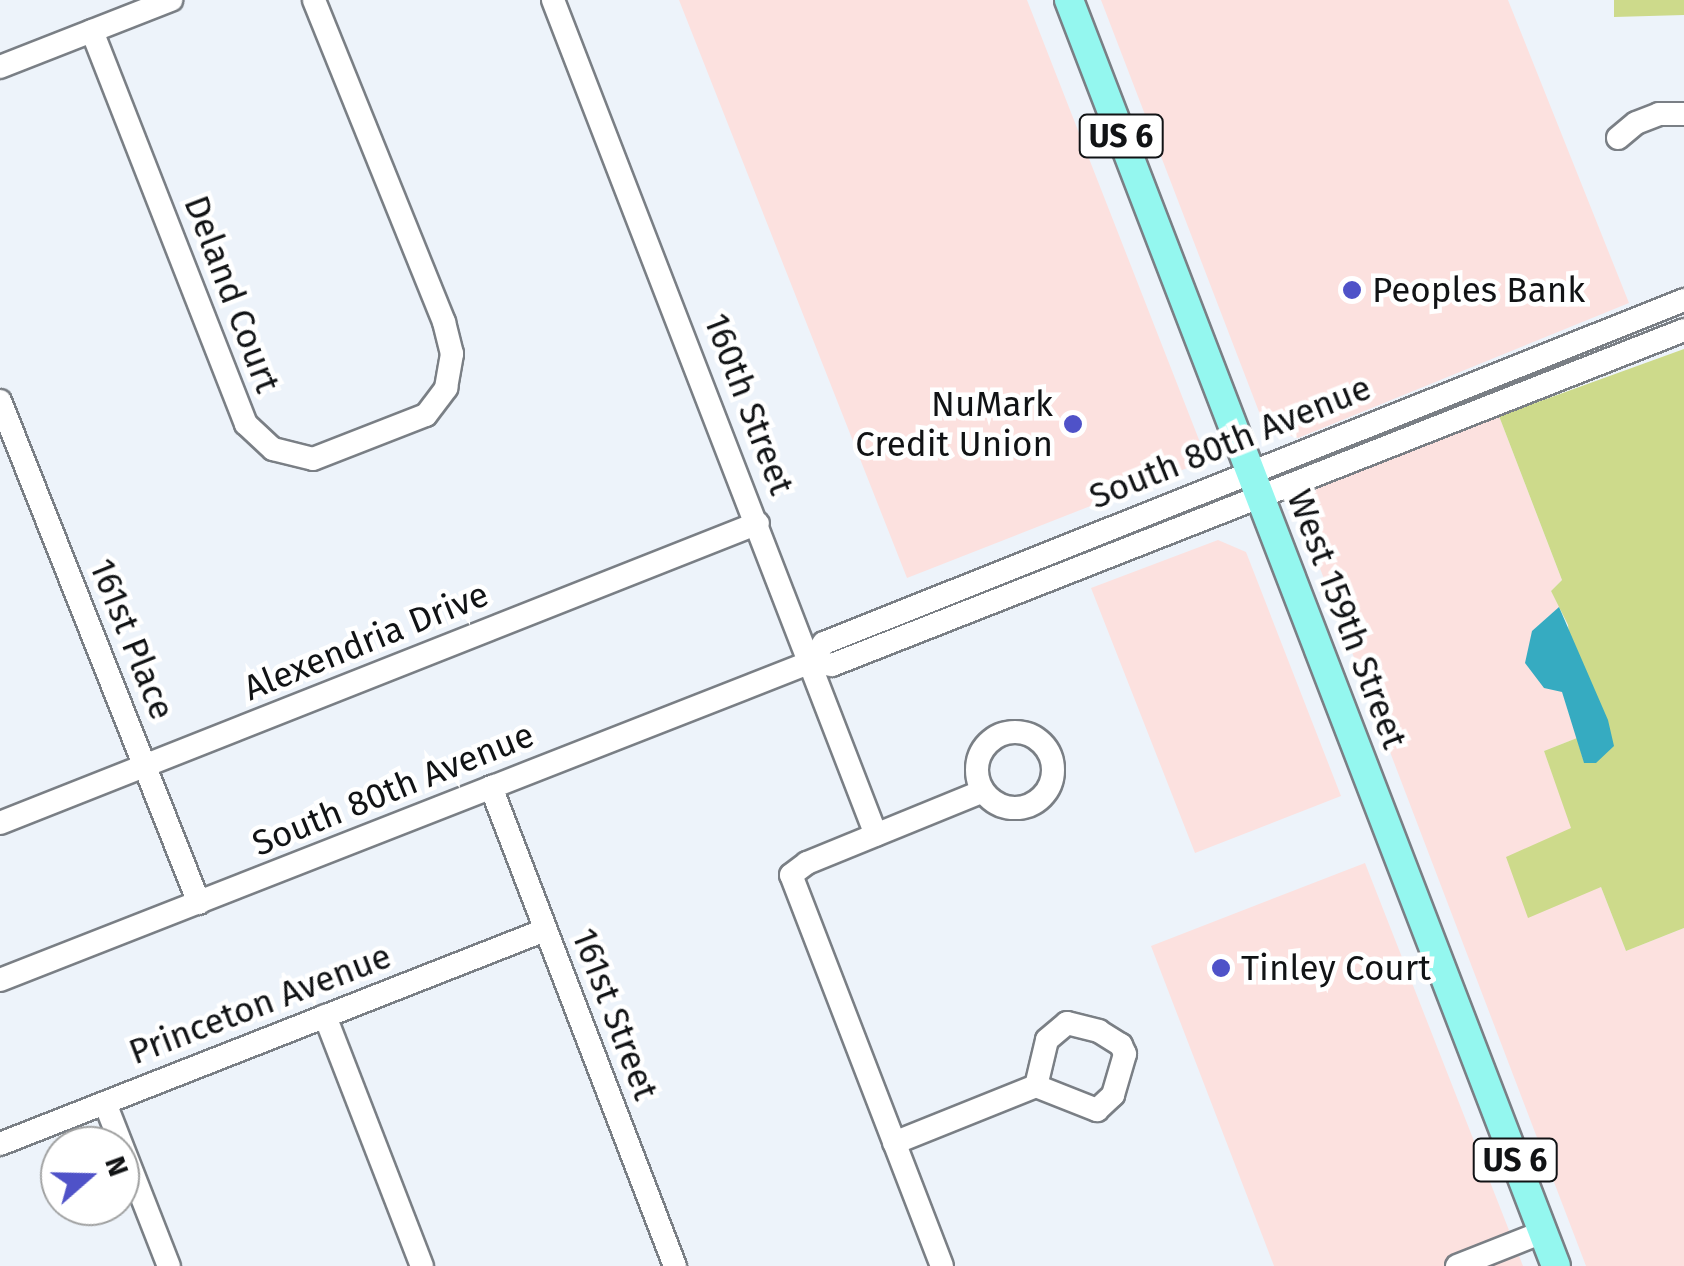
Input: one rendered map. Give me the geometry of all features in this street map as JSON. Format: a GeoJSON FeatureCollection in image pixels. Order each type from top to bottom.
{"type":"FeatureCollection","features":[{"type":"Feature","properties":{"kind":"main road","name":"West 159th Street"},"geometry":{"type":"LineString","coordinates":[[1069,0],[1556,1266]]}},
{"type":"Feature","properties":{"kind":"street"},"geometry":{"type":"LineString","coordinates":[[0,67],[171,0]]}},
{"type":"Feature","properties":{"kind":"street","name":"Deland Court"},"geometry":{"type":"LineString","coordinates":[[92,31],[246,424],[273,449],[313,459],[426,415],[446,388],[452,354],[436,304],[314,0]]}},
{"type":"Feature","properties":{"kind":"street","name":"160th Street"},"geometry":{"type":"LineString","coordinates":[[553,0],[876,835]]}},
{"type":"Feature","properties":{"kind":"street"},"geometry":{"type":"LineString","coordinates":[[1618,138],[1636,123],[1660,114],[1684,114]]}},
{"type":"Feature","properties":{"kind":"street","name":"South 80th Avenue"},"geometry":{"type":"LineString","coordinates":[[811,662],[824,642],[1684,300]]}},
{"type":"Feature","properties":{"kind":"street","name":"South 80th Avenue"},"geometry":{"type":"LineString","coordinates":[[0,980],[811,662],[832,665],[1684,330]]}},
{"type":"Feature","properties":{"kind":"street","name":"161st Place"},"geometry":{"type":"LineString","coordinates":[[0,401],[199,903]]}},
{"type":"Feature","properties":{"kind":"street","name":"Alexendria Drive"},"geometry":{"type":"LineString","coordinates":[[0,822],[758,523]]}},
{"type":"Feature","properties":{"kind":"street","name":"161st Street"},"geometry":{"type":"LineString","coordinates":[[491,787],[675,1266]]}},
{"type":"Feature","properties":{"kind":"street"},"geometry":{"type":"LineString","coordinates":[[942,1266],[791,875],[806,863],[983,791]]}},
{"type":"Feature","properties":{"kind":"street","name":"Princeton Avenue"},"geometry":{"type":"LineString","coordinates":[[0,1144],[545,930]]}},
{"type":"Feature","properties":{"kind":"street"},"geometry":{"type":"LineString","coordinates":[[325,1016],[422,1266]]}},
{"type":"Feature","properties":{"kind":"street"},"geometry":{"type":"LineString","coordinates":[[894,1143],[1036,1086]]}},
{"type":"Feature","properties":{"kind":"street"},"geometry":{"type":"LineString","coordinates":[[105,1102],[169,1266]]}},
{"type":"Feature","properties":{"kind":"street"},"geometry":{"type":"LineString","coordinates":[[1457,1266],[1543,1232]]}},
{"type":"Feature","properties":{"kind":"shaded area"},"geometry":{"type":"Polygon","coordinates":[[[679,0],[1027,0],[1203,450],[1195,465],[907,578],[679,0]]]}},
{"type":"Feature","properties":{"kind":"shaded area"},"geometry":{"type":"Polygon","coordinates":[[[1101,0],[1508,0],[1629,303],[1298,438],[1277,432],[1261,417],[1101,0]]]}},
{"type":"Feature","properties":{"kind":"shaded area"},"geometry":{"type":"Polygon","coordinates":[[[1499,416],[1562,580],[1551,591],[1559,607],[1532,631],[1562,692],[1577,738],[1544,751],[1572,828],[1506,858],[1601,887],[1626,951],[1684,928],[1684,1266],[1586,1266],[1305,529],[1304,506],[1318,487],[1499,416]]]}},
{"type":"Feature","properties":{"kind":"shaded area"},"geometry":{"type":"Polygon","coordinates":[[[1218,540],[1246,552],[1341,796],[1195,853],[1091,588],[1218,540]]]}},
{"type":"Feature","properties":{"kind":"shaded area"},"geometry":{"type":"Polygon","coordinates":[[[1365,863],[1523,1266],[1274,1266],[1151,946],[1365,863]]]}},
{"type":"Feature","properties":{"kind":"green space"},"geometry":{"type":"Polygon","coordinates":[[[1614,0],[1684,0],[1684,15],[1614,17],[1614,0]]]}},
{"type":"Feature","properties":{"kind":"green space"},"geometry":{"type":"Polygon","coordinates":[[[1684,349],[1684,928],[1626,951],[1601,887],[1528,918],[1506,857],[1571,828],[1544,751],[1577,738],[1584,762],[1568,625],[1551,591],[1562,580],[1499,416],[1684,349]]]}},
{"type":"Feature","properties":{"kind":"water"},"geometry":{"type":"Polygon","coordinates":[[[1559,607],[1608,720],[1614,746],[1596,763],[1584,763],[1562,692],[1544,688],[1525,663],[1532,631],[1559,607]]]}},
{"type":"Feature","properties":{"kind":"place","name":"Peoples Bank"},"geometry":{"type":"Point","coordinates":[1352,290]}},
{"type":"Feature","properties":{"kind":"place","name":"NuMark Credit Union"},"geometry":{"type":"Point","coordinates":[1073,424]}},
{"type":"Feature","properties":{"kind":"place","name":"Tinley Court"},"geometry":{"type":"Point","coordinates":[1221,968]}}]}
